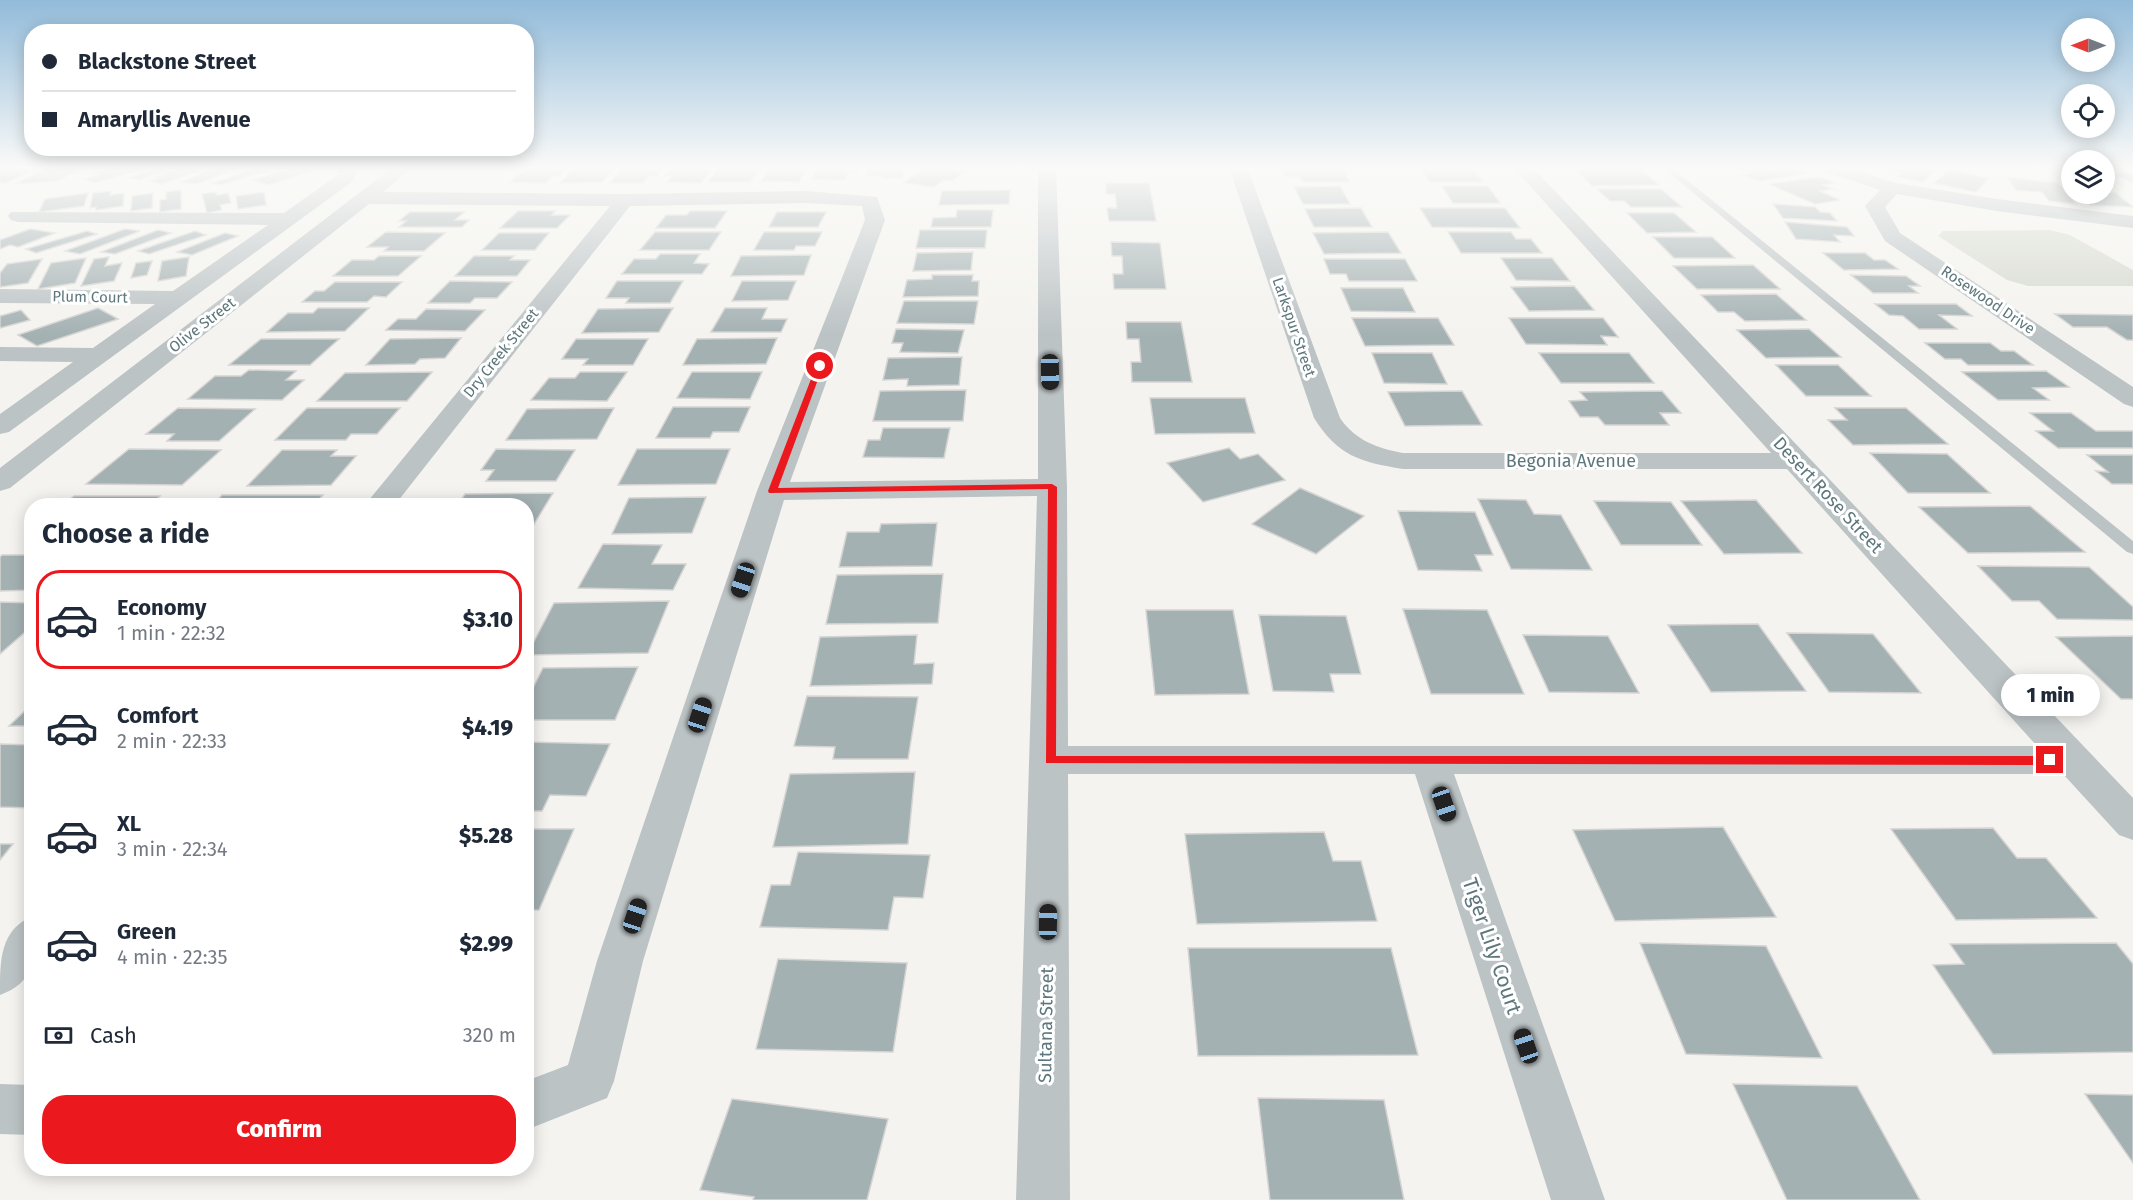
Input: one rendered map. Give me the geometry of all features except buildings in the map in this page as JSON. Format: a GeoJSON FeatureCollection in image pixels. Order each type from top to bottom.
{"type":"FeatureCollection","features":[{"type":"Feature","properties":{"kind":"street","name":"Olive Street"},"geometry":{"type":"LineString","coordinates":[[6,418],[101,355],[281,223]]}},
{"type":"Feature","properties":{"kind":"street","name":"Olive Street"},"geometry":{"type":"LineString","coordinates":[[0,482],[332,223]]}},
{"type":"Feature","properties":{"kind":"street","name":"Dry Creek Street"},"geometry":{"type":"LineString","coordinates":[[384,498],[606,223]]}},
{"type":"Feature","properties":{"kind":"street"},"geometry":{"type":"LineString","coordinates":[[534,1103],[589,1081],[620,961],[772,491],[874,223]]}},
{"type":"Feature","properties":{"kind":"street","name":"Sultana Street"},"geometry":{"type":"LineString","coordinates":[[1043,1200],[1052,487],[1048,223]]}},
{"type":"Feature","properties":{"kind":"street","name":"Larkspur Street"},"geometry":{"type":"LineString","coordinates":[[1258,223],[1327,418],[1334,431],[1350,447]]}},
{"type":"Feature","properties":{"kind":"street","name":"Desert Rose Street"},"geometry":{"type":"LineString","coordinates":[[1574,223],[2133,824]]}},
{"type":"Feature","properties":{"kind":"street","name":"Rosewood Drive"},"geometry":{"type":"LineString","coordinates":[[1885,223],[1893,237],[2133,399]]}},
{"type":"Feature","properties":{"kind":"street","name":"Plum Court"},"geometry":{"type":"LineString","coordinates":[[0,296],[179,298]]}},
{"type":"Feature","properties":{"kind":"street"},"geometry":{"type":"LineString","coordinates":[[0,354],[101,355]]}},
{"type":"Feature","properties":{"kind":"street","name":"Begonia Avenue"},"geometry":{"type":"LineString","coordinates":[[1350,447],[1372,456],[1403,461],[1795,460]]}},
{"type":"Feature","properties":{"kind":"street"},"geometry":{"type":"LineString","coordinates":[[772,491],[1052,487]]}},
{"type":"Feature","properties":{"kind":"street"},"geometry":{"type":"LineString","coordinates":[[1050,760],[2074,760]]}},
{"type":"Feature","properties":{"kind":"street","name":"Tiger Lily Court"},"geometry":{"type":"LineString","coordinates":[[1430,760],[1578,1200]]}},
{"type":"Feature","properties":{"kind":"street"},"geometry":{"type":"LineString","coordinates":[[0,975],[24,945]]}},
{"type":"Feature","properties":{"kind":"street"},"geometry":{"type":"LineString","coordinates":[[0,1109],[24,1110]]}},
{"type":"Feature","properties":{"kind":"lane"},"geometry":{"type":"LineString","coordinates":[[1734,223],[2133,549]]}},
{"type":"Feature","properties":{"kind":"shaded area"},"geometry":{"type":"Polygon","coordinates":[[[2050,230],[2070,235],[2133,270],[2133,286],[2028,286],[2007,280],[1938,236],[1943,231],[2050,230]]]}},
{"type":"Feature","properties":{"kind":"route"},"geometry":{"type":"LineString","coordinates":[[820,366],[772,491],[1052,487],[1050,760],[2050,760]]}}]}
